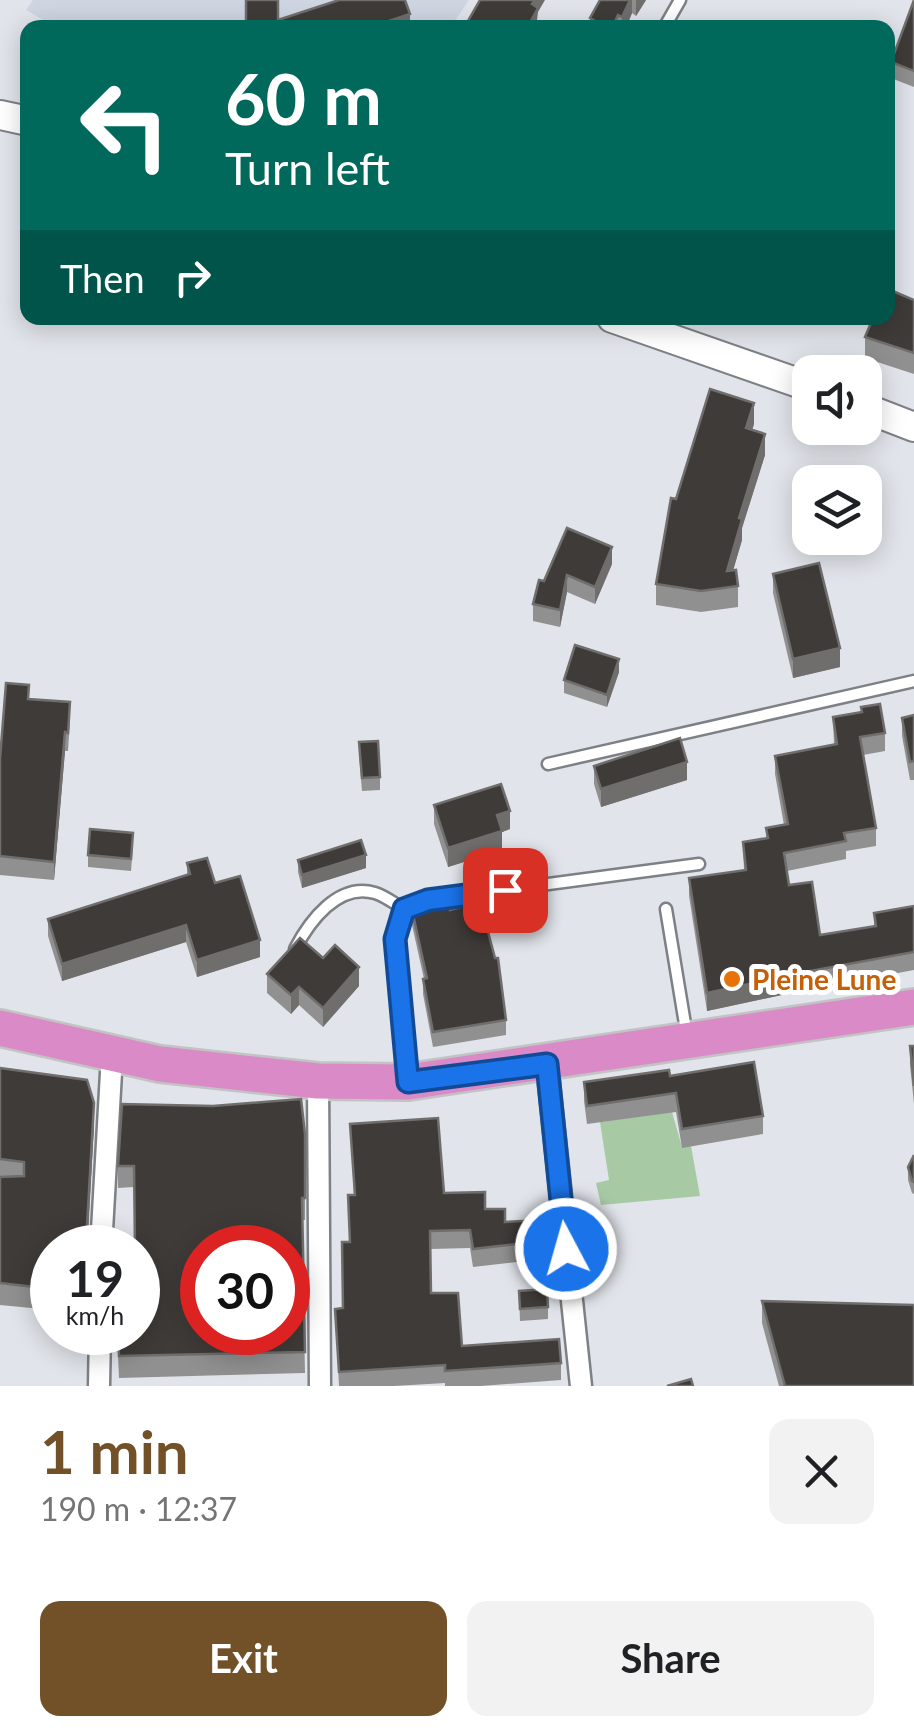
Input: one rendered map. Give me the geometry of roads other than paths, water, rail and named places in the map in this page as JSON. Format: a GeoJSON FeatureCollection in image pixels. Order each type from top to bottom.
{"type":"FeatureCollection","features":[{"type":"Feature","properties":{"kind":"highway"},"geometry":{"type":"LineString","coordinates":[[0,1028],[160,1064],[318,1081],[408,1082],[914,1007]]}},
{"type":"Feature","properties":{"kind":"street"},"geometry":{"type":"LineString","coordinates":[[632,325],[792,381]]}},
{"type":"Feature","properties":{"kind":"street"},"geometry":{"type":"LineString","coordinates":[[882,415],[914,427]]}},
{"type":"Feature","properties":{"kind":"street"},"geometry":{"type":"LineString","coordinates":[[102,1225],[112,1055]]}},
{"type":"Feature","properties":{"kind":"street"},"geometry":{"type":"LineString","coordinates":[[547,1064],[582,1386]]}},
{"type":"Feature","properties":{"kind":"street"},"geometry":{"type":"LineString","coordinates":[[318,1081],[320,1386]]}},
{"type":"Feature","properties":{"kind":"street"},"geometry":{"type":"LineString","coordinates":[[99,1386],[100,1355]]}},
{"type":"Feature","properties":{"kind":"lane"},"geometry":{"type":"LineString","coordinates":[[548,764],[914,681]]}},
{"type":"Feature","properties":{"kind":"lane"},"geometry":{"type":"LineString","coordinates":[[404,909],[428,900],[698,864]]}},
{"type":"Feature","properties":{"kind":"lane"},"geometry":{"type":"LineString","coordinates":[[295,950],[309,922],[329,904],[356,892],[374,892],[404,909]]}},
{"type":"Feature","properties":{"kind":"lane"},"geometry":{"type":"LineString","coordinates":[[404,909],[395,939],[408,1082]]}},
{"type":"Feature","properties":{"kind":"lane"},"geometry":{"type":"LineString","coordinates":[[666,909],[688,1042]]}},
{"type":"Feature","properties":{"kind":"place","name":"Pleine Lune"},"geometry":{"type":"Point","coordinates":[732,979]}}]}
